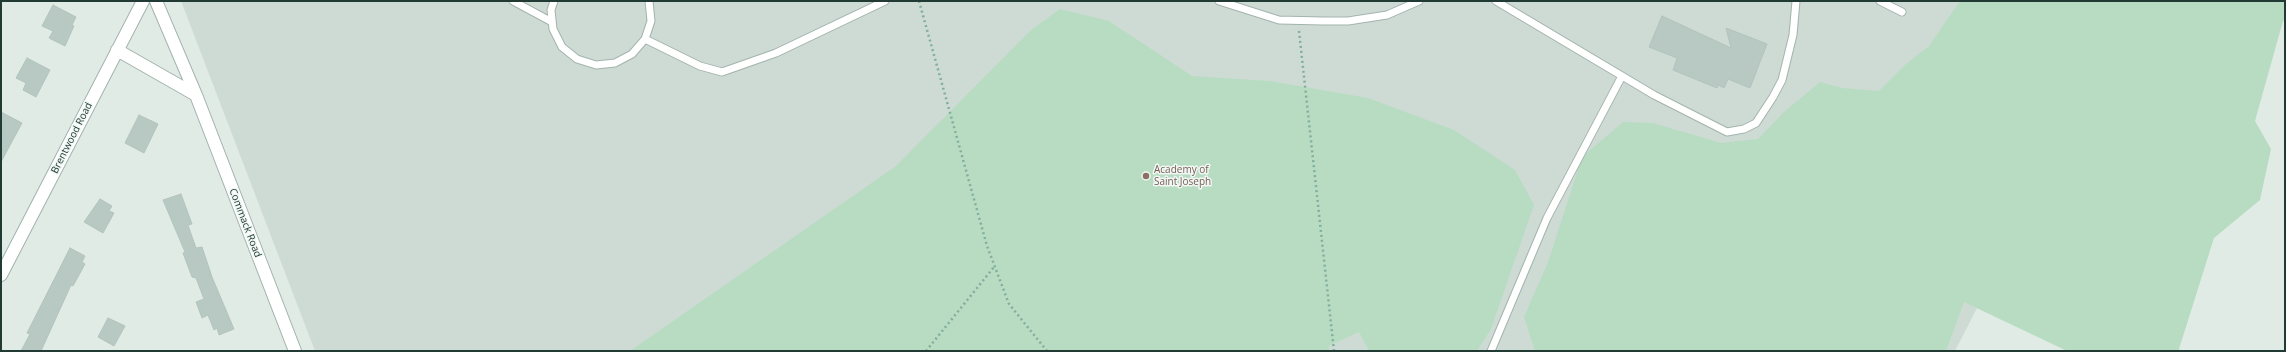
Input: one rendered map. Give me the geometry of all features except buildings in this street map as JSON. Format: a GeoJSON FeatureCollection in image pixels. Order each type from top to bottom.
{"type":"FeatureCollection","features":[{"type":"Feature","properties":{"kind":"street","name":"Brentwood Road"},"geometry":{"type":"LineString","coordinates":[[1,275],[143,1]]}},
{"type":"Feature","properties":{"kind":"street","name":"Commack Road"},"geometry":{"type":"LineString","coordinates":[[156,1],[196,95],[295,351]]}},
{"type":"Feature","properties":{"kind":"street"},"geometry":{"type":"LineString","coordinates":[[118,50],[196,95]]}},
{"type":"Feature","properties":{"kind":"lane"},"geometry":{"type":"LineString","coordinates":[[514,1],[552,22]]}},
{"type":"Feature","properties":{"kind":"lane"},"geometry":{"type":"LineString","coordinates":[[554,1],[551,10],[553,29],[562,47],[577,59],[596,65],[615,63],[632,54],[645,39],[651,21],[649,1]]}},
{"type":"Feature","properties":{"kind":"lane"},"geometry":{"type":"LineString","coordinates":[[645,39],[700,66],[722,72],[776,53],[885,1]]}},
{"type":"Feature","properties":{"kind":"lane"},"geometry":{"type":"LineString","coordinates":[[1219,1],[1279,20],[1298,21],[1348,20],[1387,15],[1419,1]]}},
{"type":"Feature","properties":{"kind":"lane"},"geometry":{"type":"LineString","coordinates":[[1496,1],[1654,95],[1727,132],[1744,129],[1756,123],[1764,113],[1782,80],[1793,35],[1796,1]]}},
{"type":"Feature","properties":{"kind":"lane"},"geometry":{"type":"LineString","coordinates":[[1880,1],[1902,12]]}},
{"type":"Feature","properties":{"kind":"lane"},"geometry":{"type":"LineString","coordinates":[[1491,351],[1547,218],[1622,76]]}},
{"type":"Feature","properties":{"kind":"path"},"geometry":{"type":"LineString","coordinates":[[919,1],[987,246],[994,266],[1009,304],[1047,351]]}},
{"type":"Feature","properties":{"kind":"path"},"geometry":{"type":"LineString","coordinates":[[1298,21],[1334,351]]}},
{"type":"Feature","properties":{"kind":"path"},"geometry":{"type":"LineString","coordinates":[[926,351],[994,266]]}},
{"type":"Feature","properties":{"kind":"shaded area","name":"Academy of Saint Joseph"},"geometry":{"type":"Polygon","coordinates":[[[181,1],[2135,1],[1955,351],[315,351],[181,1]]]}},
{"type":"Feature","properties":{"kind":"green space"},"geometry":{"type":"Polygon","coordinates":[[[1960,1],[2285,1],[2285,20],[2283,21],[2255,121],[2271,149],[2260,200],[2214,238],[2179,349],[2180,351],[2067,351],[1964,302],[1946,351],[1535,351],[1524,317],[1548,262],[1582,157],[1623,122],[1653,123],[1721,143],[1758,139],[1784,112],[1820,82],[1842,88],[1879,91],[1906,64],[1929,46],[1960,1]]]}},
{"type":"Feature","properties":{"kind":"green space"},"geometry":{"type":"Polygon","coordinates":[[[1060,9],[1109,21],[1192,76],[1270,81],[1368,98],[1454,130],[1515,170],[1534,205],[1491,329],[1477,351],[1369,351],[1359,332],[1329,346],[1329,351],[630,351],[896,166],[1031,30],[1060,9]]]}},
{"type":"Feature","properties":{"kind":"place","name":"Academy of Saint Joseph"},"geometry":{"type":"Point","coordinates":[1146,176]}}]}
